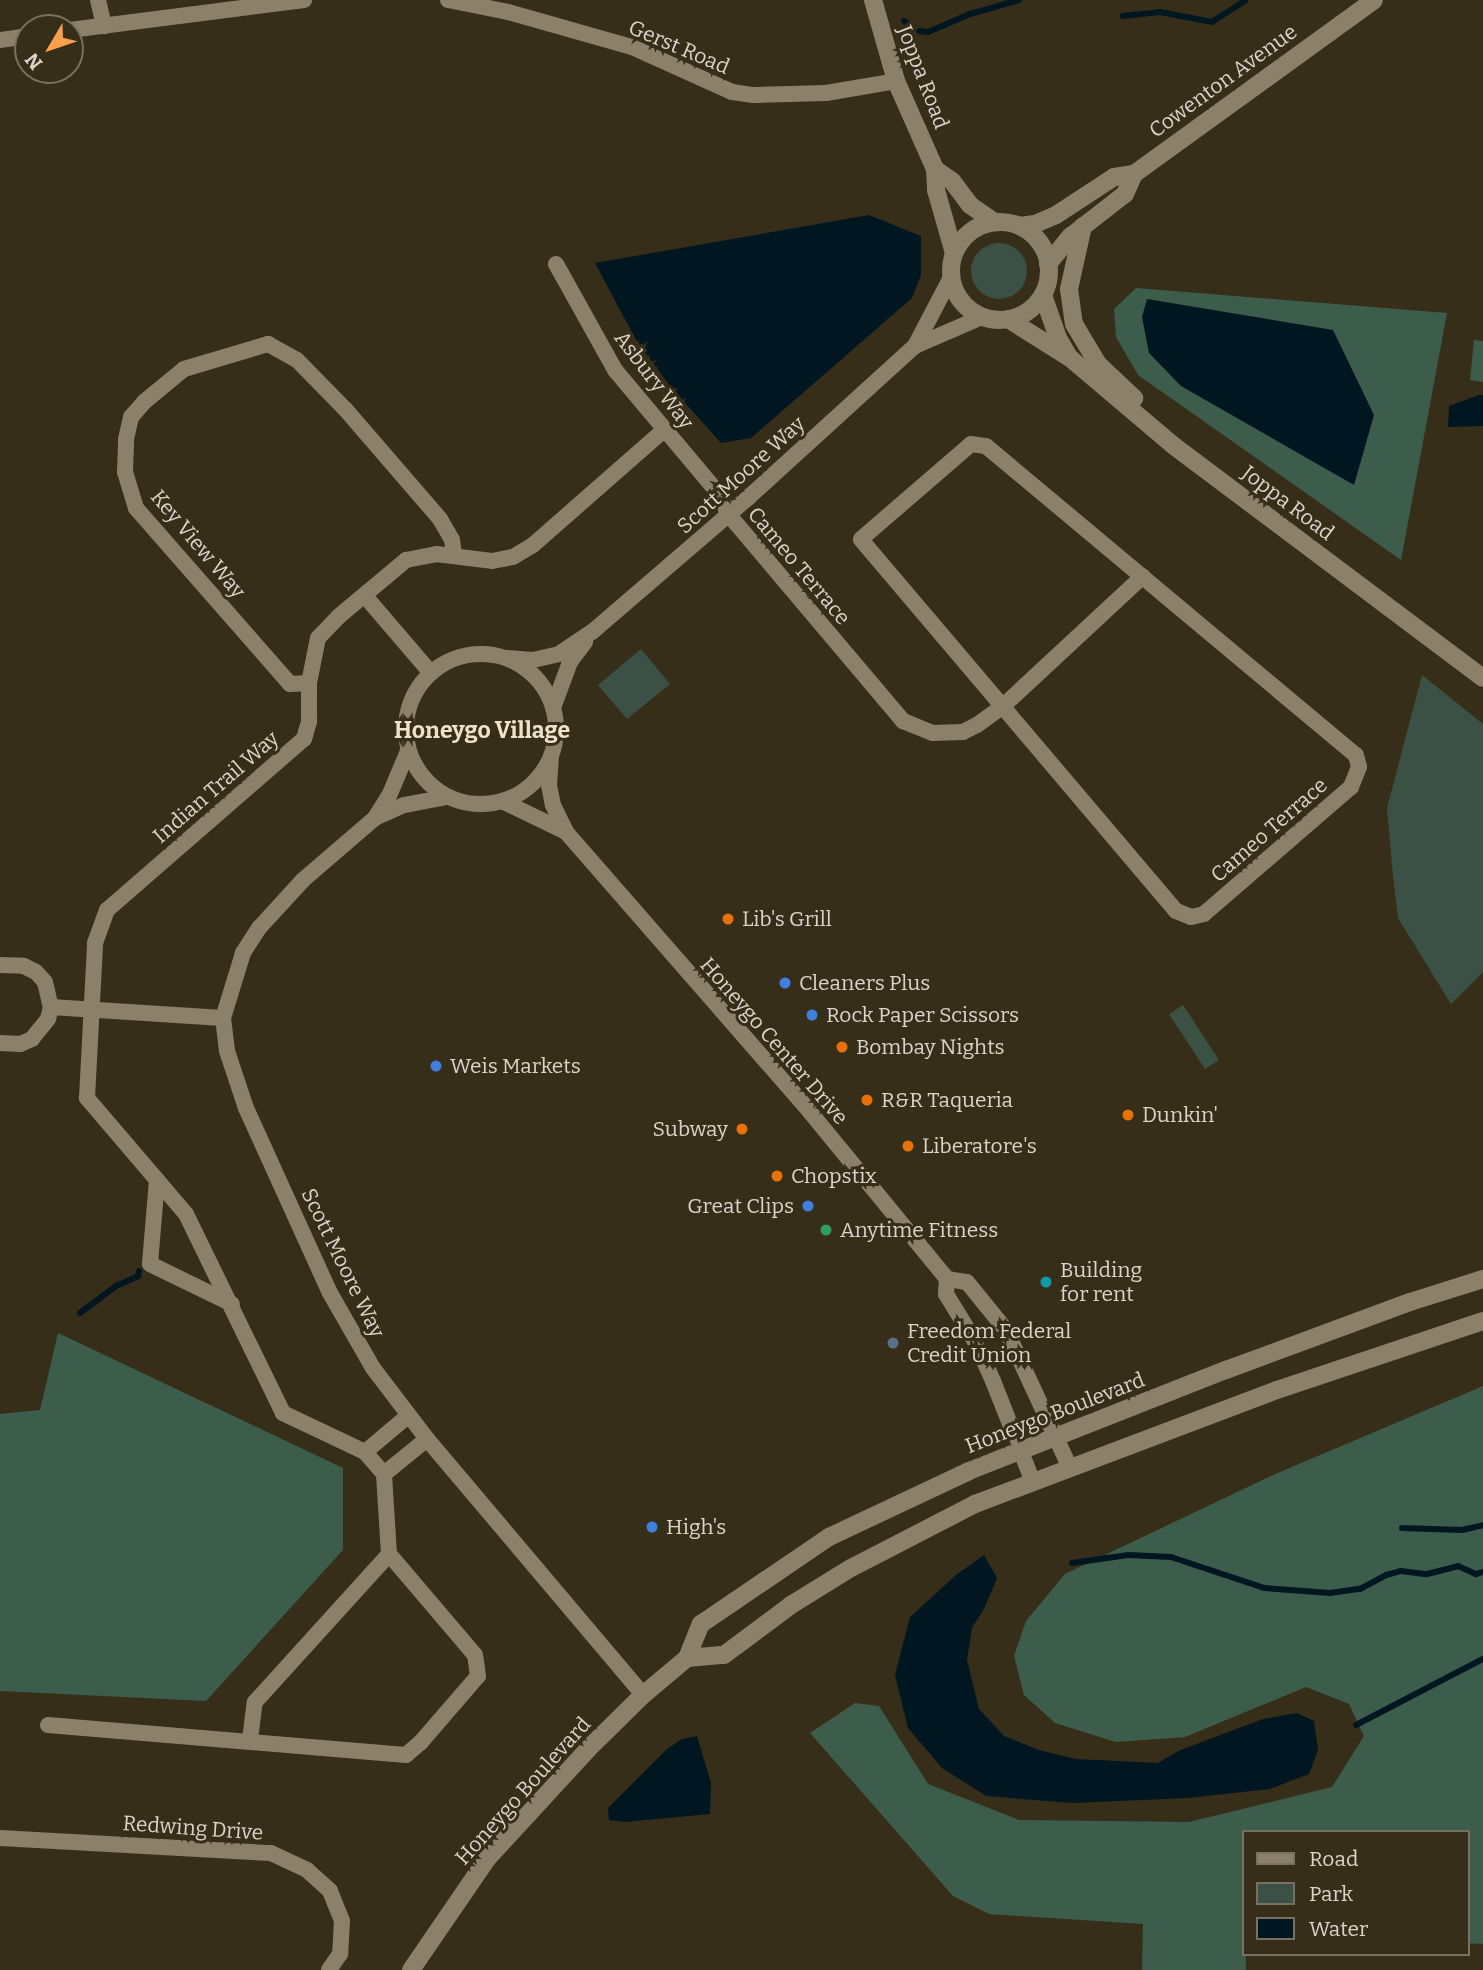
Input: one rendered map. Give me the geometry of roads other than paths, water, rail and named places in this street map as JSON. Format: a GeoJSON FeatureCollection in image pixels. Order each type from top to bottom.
{"type":"FeatureCollection","features":[{"type":"Feature","properties":{"kind":"main road","name":"Joppa Road"},"geometry":{"type":"LineString","coordinates":[[873,0],[896,81],[935,170],[936,190],[954,253],[951,277]]}},
{"type":"Feature","properties":{"kind":"main road","name":"Cowenton Avenue"},"geometry":{"type":"LineString","coordinates":[[1020,226],[1035,224],[1056,215],[1114,177],[1134,174],[1374,0]]}},
{"type":"Feature","properties":{"kind":"main road","name":"Joppa Road"},"geometry":{"type":"LineString","coordinates":[[935,170],[952,181],[970,205],[994,222],[1020,226]]}},
{"type":"Feature","properties":{"kind":"main road","name":"Cowenton Avenue"},"geometry":{"type":"LineString","coordinates":[[1048,264],[1083,226],[1125,194],[1134,174]]}},
{"type":"Feature","properties":{"kind":"main road"},"geometry":{"type":"LineString","coordinates":[[954,253],[970,232],[994,222]]}},
{"type":"Feature","properties":{"kind":"main road"},"geometry":{"type":"LineString","coordinates":[[1020,226],[1033,236],[1043,249],[1048,264]]}},
{"type":"Feature","properties":{"kind":"main road"},"geometry":{"type":"LineString","coordinates":[[1083,226],[1069,289],[1074,324],[1098,364],[1147,410],[1147,425]]}},
{"type":"Feature","properties":{"kind":"main road","name":"Joppa Road"},"geometry":{"type":"LineString","coordinates":[[1048,264],[1048,280],[1043,295],[1058,338],[1070,358]]}},
{"type":"Feature","properties":{"kind":"main road"},"geometry":{"type":"LineString","coordinates":[[951,277],[961,301],[982,317]]}},
{"type":"Feature","properties":{"kind":"main road"},"geometry":{"type":"LineString","coordinates":[[1009,319],[1022,315],[1043,295]]}},
{"type":"Feature","properties":{"kind":"main road","name":"Joppa Road"},"geometry":{"type":"LineString","coordinates":[[982,317],[1009,319],[1070,358],[1147,425],[1483,678]]}},
{"type":"Feature","properties":{"kind":"main road","name":"Honeygo Boulevard"},"geometry":{"type":"LineString","coordinates":[[411,1970],[487,1859],[588,1749],[643,1695],[687,1658],[701,1624],[829,1537],[969,1471],[1385,1311],[1483,1279]]}},
{"type":"Feature","properties":{"kind":"main road"},"geometry":{"type":"LineString","coordinates":[[687,1658],[724,1655],[791,1605],[851,1568],[975,1504],[1276,1390],[1483,1321]]}},
{"type":"Feature","properties":{"kind":"street"},"geometry":{"type":"LineString","coordinates":[[98,0],[104,26]]}},
{"type":"Feature","properties":{"kind":"street"},"geometry":{"type":"LineString","coordinates":[[84,28],[304,0]]}},
{"type":"Feature","properties":{"kind":"street","name":"Gerst Road"},"geometry":{"type":"LineString","coordinates":[[448,0],[508,12],[632,47],[732,92],[754,95],[826,93],[896,81]]}},
{"type":"Feature","properties":{"kind":"street","name":"Asbury Way"},"geometry":{"type":"LineString","coordinates":[[556,264],[615,370],[719,494],[729,515]]}},
{"type":"Feature","properties":{"kind":"street","name":"Scott Moore Way"},"geometry":{"type":"LineString","coordinates":[[915,346],[951,277]]}},
{"type":"Feature","properties":{"kind":"street","name":"Scott Moore Way"},"geometry":{"type":"LineString","coordinates":[[506,658],[533,660],[559,654],[592,632],[729,515],[915,346],[982,317]]}},
{"type":"Feature","properties":{"kind":"street","name":"Key View Way"},"geometry":{"type":"LineString","coordinates":[[309,684],[290,684],[136,508],[125,472],[126,439],[131,417],[144,402],[184,369],[268,344],[297,360],[346,410],[440,519],[452,540],[454,555]]}},
{"type":"Feature","properties":{"kind":"street","name":"Indian Trail Way"},"geometry":{"type":"LineString","coordinates":[[365,1452],[283,1413],[186,1214],[87,1098],[95,943],[107,910],[304,739],[309,721],[309,684],[318,638],[406,560],[436,554],[492,561],[513,557],[533,545],[664,430]]}},
{"type":"Feature","properties":{"kind":"street","name":"Cameo Terrace"},"geometry":{"type":"LineString","coordinates":[[971,444],[986,446],[1143,576],[1356,755],[1359,767],[1351,787],[1204,914],[1191,918],[1176,911],[1002,707],[862,539],[971,444]]}},
{"type":"Feature","properties":{"kind":"street","name":"Cameo Terrace"},"geometry":{"type":"LineString","coordinates":[[729,515],[903,721],[932,733],[963,732],[1002,707],[1143,576]]}},
{"type":"Feature","properties":{"kind":"street"},"geometry":{"type":"LineString","coordinates":[[365,596],[430,673]]}},
{"type":"Feature","properties":{"kind":"street","name":"Scott Moore Way"},"geometry":{"type":"LineString","coordinates":[[553,708],[570,663],[592,632]]}},
{"type":"Feature","properties":{"kind":"street"},"geometry":{"type":"LineString","coordinates":[[473,654],[506,658],[536,678],[553,708],[556,738],[551,756],[532,784],[504,802],[472,805],[447,797],[430,785],[417,770],[408,751],[405,723],[408,709],[417,689],[430,673],[443,664],[473,654]]}},
{"type":"Feature","properties":{"kind":"street","name":"Scott Moore Way"},"geometry":{"type":"LineString","coordinates":[[375,818],[389,796],[408,751]]}},
{"type":"Feature","properties":{"kind":"street","name":"Honeygo Center Drive"},"geometry":{"type":"LineString","coordinates":[[551,756],[549,785],[553,805],[566,832],[810,1112],[947,1279],[967,1282],[1006,1330],[1070,1468]]}},
{"type":"Feature","properties":{"kind":"street","name":"Scott Moore Way"},"geometry":{"type":"LineString","coordinates":[[447,797],[404,805],[375,818],[303,880],[259,928],[243,953],[223,1017],[227,1051],[246,1108],[330,1293],[373,1368],[427,1439],[643,1695]]}},
{"type":"Feature","properties":{"kind":"street","name":"Honeygo Center Drive"},"geometry":{"type":"LineString","coordinates":[[504,802],[566,832]]}},
{"type":"Feature","properties":{"kind":"street"},"geometry":{"type":"LineString","coordinates":[[0,965],[24,966],[36,972],[45,982],[51,1007],[48,1019],[32,1039],[20,1044],[0,1043]]}},
{"type":"Feature","properties":{"kind":"street"},"geometry":{"type":"LineString","coordinates":[[51,1007],[223,1017]]}},
{"type":"Feature","properties":{"kind":"street"},"geometry":{"type":"LineString","coordinates":[[157,1180],[149,1264],[232,1304]]}},
{"type":"Feature","properties":{"kind":"street","name":"Honeygo Center Drive"},"geometry":{"type":"LineString","coordinates":[[947,1279],[946,1294],[976,1343],[1033,1482]]}},
{"type":"Feature","properties":{"kind":"street"},"geometry":{"type":"LineString","coordinates":[[48,1725],[406,1755],[421,1742],[478,1676],[475,1654],[390,1554],[384,1474],[365,1452],[409,1415]]}},
{"type":"Feature","properties":{"kind":"street"},"geometry":{"type":"LineString","coordinates":[[384,1474],[427,1439]]}},
{"type":"Feature","properties":{"kind":"street"},"geometry":{"type":"LineString","coordinates":[[250,1740],[255,1702],[390,1554]]}},
{"type":"Feature","properties":{"kind":"street","name":"Redwing Drive"},"geometry":{"type":"LineString","coordinates":[[0,1838],[271,1853],[307,1870],[330,1891],[342,1920],[340,1954],[329,1970]]}},
{"type":"Feature","properties":{"kind":"water"},"geometry":{"type":"Polygon","coordinates":[[[869,215],[921,236],[921,275],[912,298],[751,438],[721,443],[669,385],[635,338],[595,263],[869,215]]]}},
{"type":"Feature","properties":{"kind":"water"},"geometry":{"type":"Polygon","coordinates":[[[1147,299],[1333,330],[1374,415],[1354,485],[1181,386],[1149,353],[1142,317],[1147,299]]]}},
{"type":"Feature","properties":{"kind":"water"},"geometry":{"type":"Polygon","coordinates":[[[1483,395],[1483,426],[1448,427],[1449,406],[1483,395]]]}},
{"type":"Feature","properties":{"kind":"water"},"geometry":{"type":"Polygon","coordinates":[[[984,1555],[997,1578],[984,1609],[972,1628],[967,1660],[979,1709],[1004,1736],[1039,1750],[1076,1759],[1158,1763],[1178,1751],[1263,1719],[1297,1713],[1314,1721],[1318,1750],[1309,1774],[1270,1789],[1188,1798],[1073,1803],[986,1796],[942,1768],[908,1728],[895,1675],[910,1617],[956,1575],[984,1555]]]}},
{"type":"Feature","properties":{"kind":"water"},"geometry":{"type":"Polygon","coordinates":[[[697,1736],[711,1783],[710,1814],[625,1822],[609,1820],[608,1808],[667,1749],[682,1739],[697,1736]]]}},
{"type":"Feature","properties":{"kind":"waterway"},"geometry":{"type":"LineString","coordinates":[[904,21],[920,31],[928,32],[970,14],[1019,0]]}},
{"type":"Feature","properties":{"kind":"waterway"},"geometry":{"type":"LineString","coordinates":[[1123,16],[1160,12],[1212,22],[1246,0]]}},
{"type":"Feature","properties":{"kind":"waterway"},"geometry":{"type":"LineString","coordinates":[[80,1313],[116,1286],[138,1276],[139,1271]]}},
{"type":"Feature","properties":{"kind":"waterway"},"geometry":{"type":"LineString","coordinates":[[1402,1528],[1462,1530],[1483,1525]]}},
{"type":"Feature","properties":{"kind":"waterway"},"geometry":{"type":"LineString","coordinates":[[1072,1563],[1128,1555],[1171,1557],[1264,1588],[1330,1593],[1360,1589],[1386,1575],[1401,1571],[1427,1574],[1458,1566],[1476,1574],[1483,1572]]}},
{"type":"Feature","properties":{"kind":"waterway"},"geometry":{"type":"LineString","coordinates":[[1356,1725],[1483,1659]]}},
{"type":"Feature","properties":{"kind":"place","name":"Lib's Grill"},"geometry":{"type":"Point","coordinates":[728,919]}},
{"type":"Feature","properties":{"kind":"place","name":"Cleaners Plus"},"geometry":{"type":"Point","coordinates":[785,983]}},
{"type":"Feature","properties":{"kind":"place","name":"Rock Paper Scissors"},"geometry":{"type":"Point","coordinates":[812,1015]}},
{"type":"Feature","properties":{"kind":"place","name":"Bombay Nights"},"geometry":{"type":"Point","coordinates":[842,1047]}},
{"type":"Feature","properties":{"kind":"place","name":"Weis Markets"},"geometry":{"type":"Point","coordinates":[436,1066]}},
{"type":"Feature","properties":{"kind":"place","name":"R&R Taqueria"},"geometry":{"type":"Point","coordinates":[867,1100]}},
{"type":"Feature","properties":{"kind":"place","name":"Dunkin'"},"geometry":{"type":"Point","coordinates":[1128,1115]}},
{"type":"Feature","properties":{"kind":"place","name":"Subway"},"geometry":{"type":"Point","coordinates":[742,1129]}},
{"type":"Feature","properties":{"kind":"place","name":"Liberatore's"},"geometry":{"type":"Point","coordinates":[908,1146]}},
{"type":"Feature","properties":{"kind":"place","name":"Chopstix"},"geometry":{"type":"Point","coordinates":[777,1176]}},
{"type":"Feature","properties":{"kind":"place","name":"Great Clips"},"geometry":{"type":"Point","coordinates":[808,1206]}},
{"type":"Feature","properties":{"kind":"place","name":"Anytime Fitness"},"geometry":{"type":"Point","coordinates":[826,1230]}},
{"type":"Feature","properties":{"kind":"place","name":"Building for rent"},"geometry":{"type":"Point","coordinates":[1046,1282]}},
{"type":"Feature","properties":{"kind":"place","name":"Freedom Federal Credit Union"},"geometry":{"type":"Point","coordinates":[893,1343]}},
{"type":"Feature","properties":{"kind":"place","name":"High's"},"geometry":{"type":"Point","coordinates":[652,1527]}},
{"type":"Feature","properties":{"kind":"district","name":"Honeygo Village"},"geometry":{"type":"Point","coordinates":[482,730]}}]}
